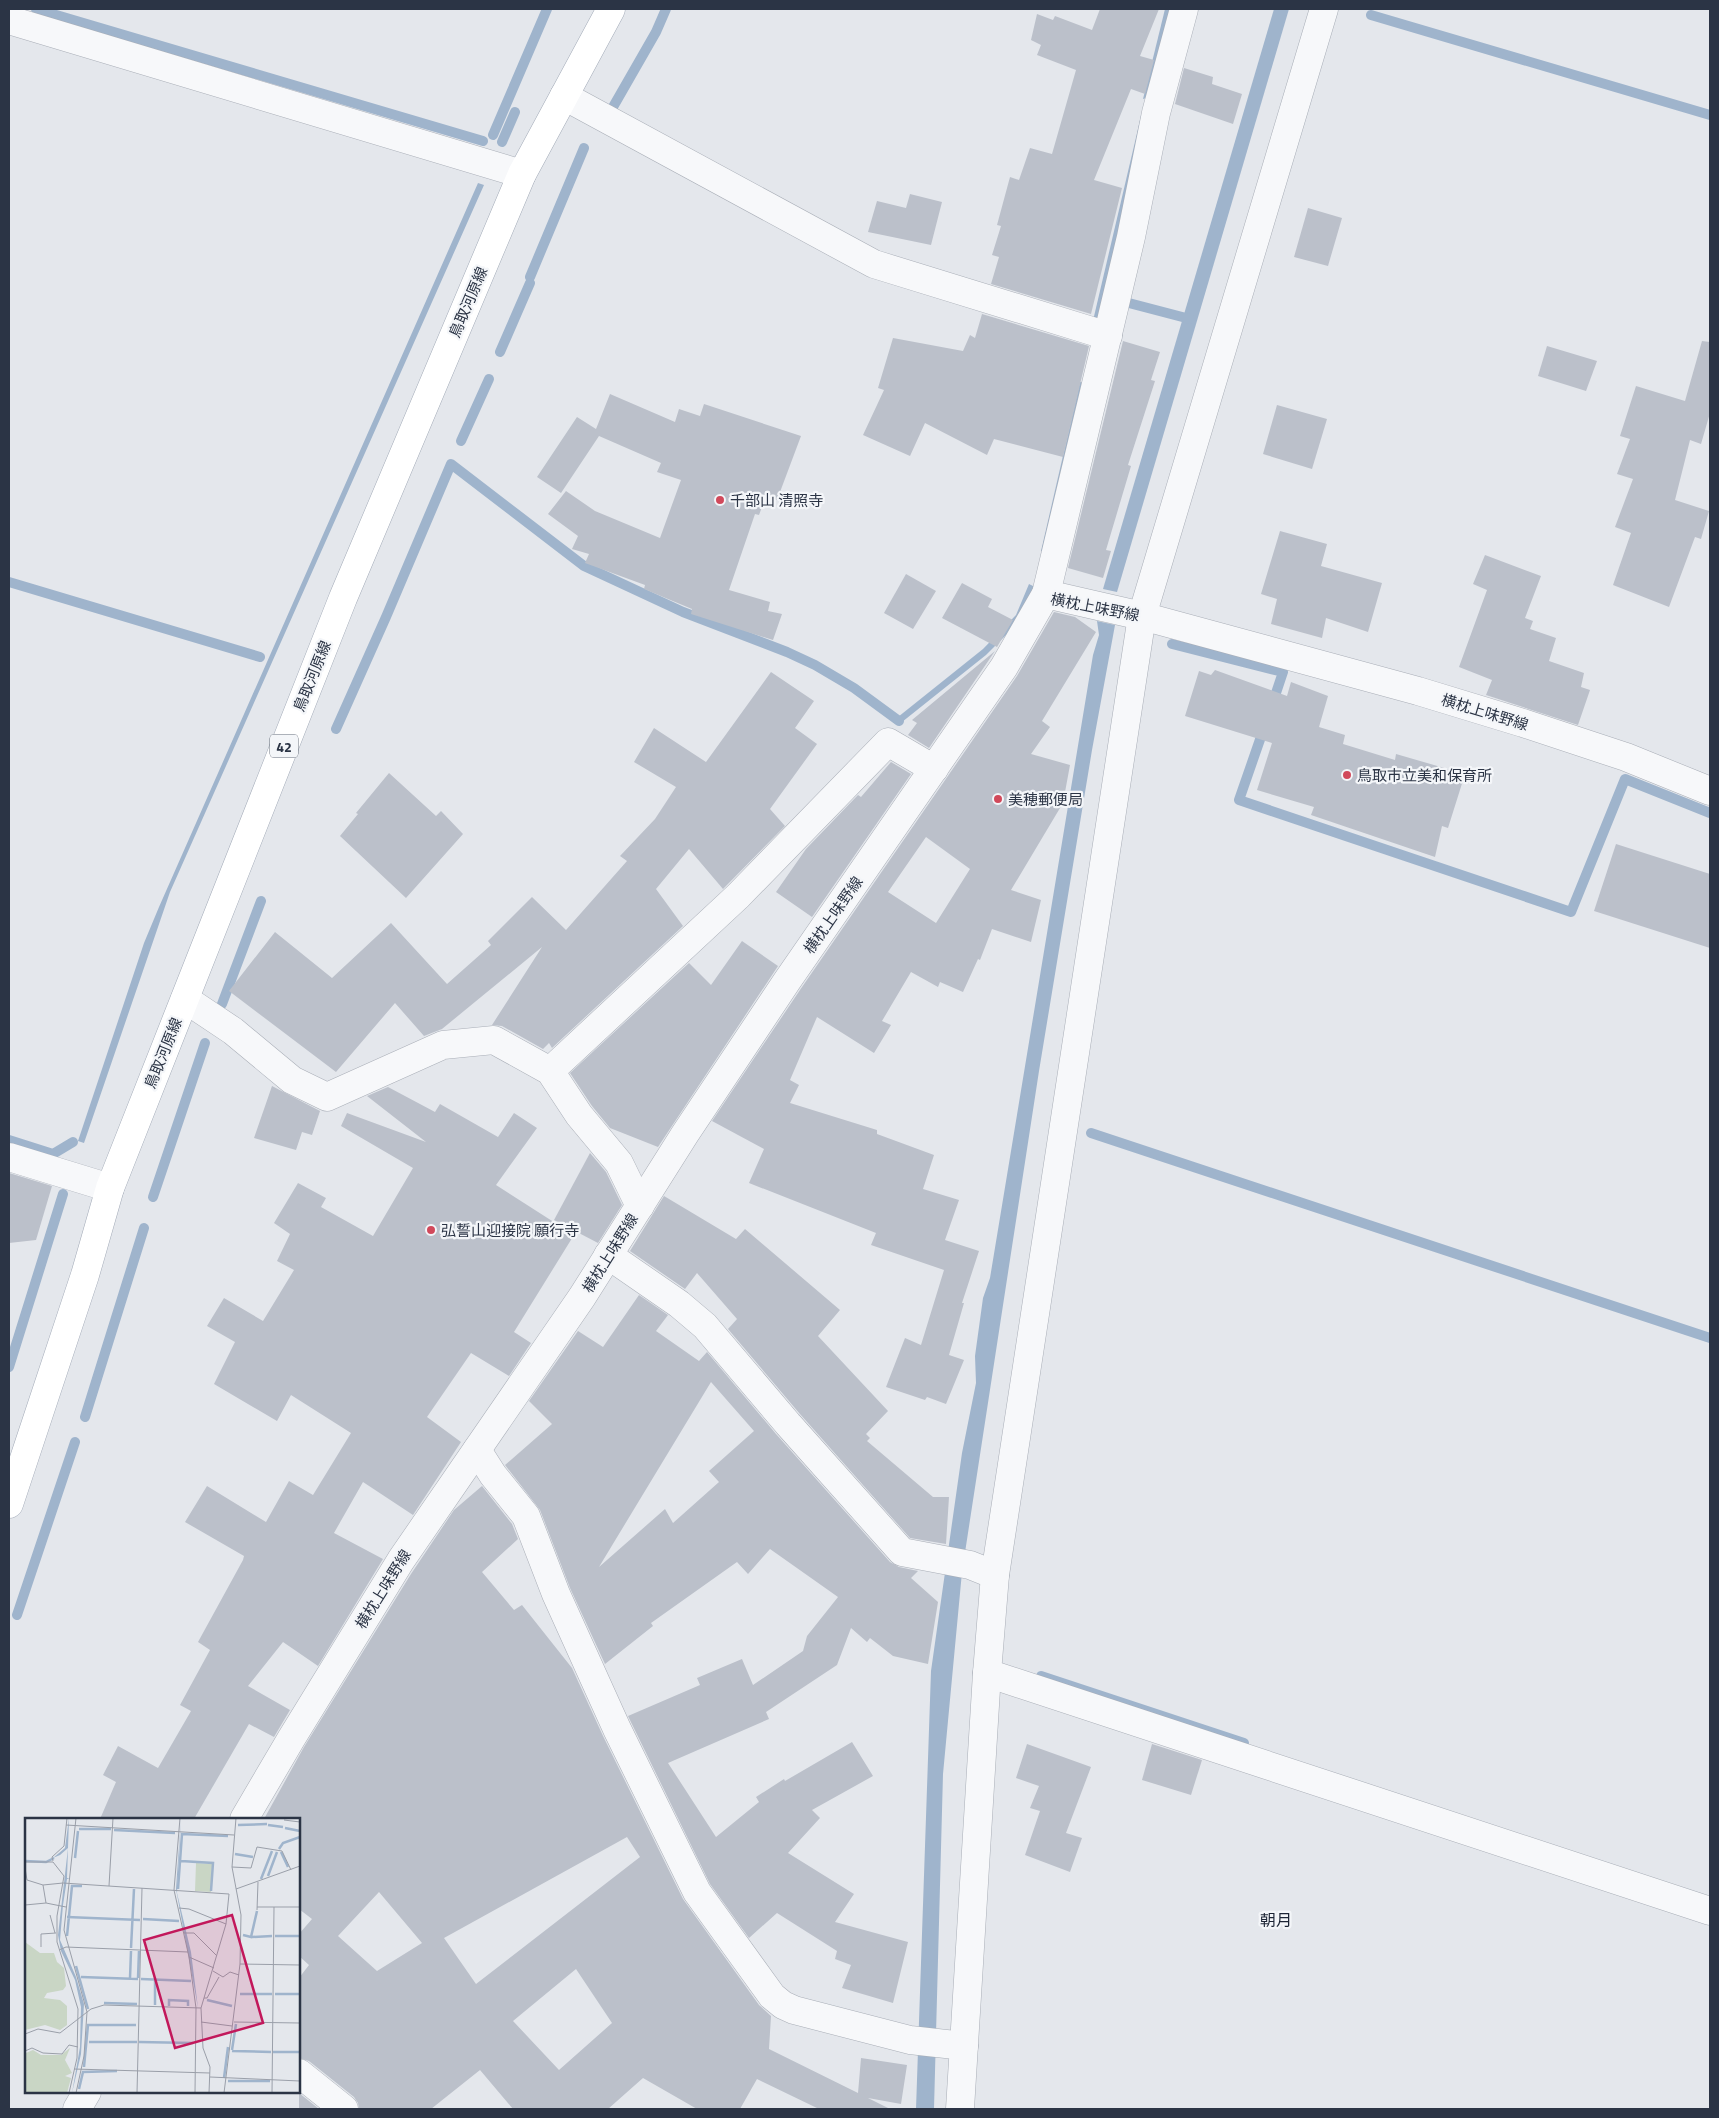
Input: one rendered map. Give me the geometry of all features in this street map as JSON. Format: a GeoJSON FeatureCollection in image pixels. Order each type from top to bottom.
{"type":"FeatureCollection","features":[{"type":"Feature","properties":{"kind":"main road","name":"鳥取河原線"},"geometry":{"type":"LineString","coordinates":[[9,1504],[85,1275],[110,1188],[343,598],[522,174],[611,9]]}},
{"type":"Feature","properties":{"kind":"street"},"geometry":{"type":"LineString","coordinates":[[1046,594],[1131,237],[1156,113],[1184,9]]}},
{"type":"Feature","properties":{"kind":"street"},"geometry":{"type":"LineString","coordinates":[[960,2109],[986,1673],[995,1575],[1142,616],[1324,9]]}},
{"type":"Feature","properties":{"kind":"street"},"geometry":{"type":"LineString","coordinates":[[9,20],[522,174]]}},
{"type":"Feature","properties":{"kind":"street"},"geometry":{"type":"LineString","coordinates":[[564,96],[874,264],[1108,336]]}},
{"type":"Feature","properties":{"kind":"street","name":"横枕上味野線"},"geometry":{"type":"LineString","coordinates":[[245,1818],[401,1560],[582,1297],[787,981],[1004,667],[1046,594],[1142,616],[1418,691],[1626,757],[1710,791]]}},
{"type":"Feature","properties":{"kind":"street"},"geometry":{"type":"LineString","coordinates":[[550,1070],[738,896],[888,742],[934,769]]}},
{"type":"Feature","properties":{"kind":"street"},"geometry":{"type":"LineString","coordinates":[[185,999],[233,1031],[292,1080],[327,1098],[443,1045],[494,1040],[550,1070],[579,1115],[619,1163],[640,1206]]}},
{"type":"Feature","properties":{"kind":"street"},"geometry":{"type":"LineString","coordinates":[[9,1157],[110,1188]]}},
{"type":"Feature","properties":{"kind":"street"},"geometry":{"type":"LineString","coordinates":[[608,1255],[679,1304],[704,1326],[902,1552],[970,1564],[995,1575]]}},
{"type":"Feature","properties":{"kind":"street"},"geometry":{"type":"LineString","coordinates":[[477,1450],[493,1475],[526,1516],[556,1594],[601,1693],[697,1892],[772,1996],[783,2005],[804,2013],[910,2040],[964,2046]]}},
{"type":"Feature","properties":{"kind":"street"},"geometry":{"type":"LineString","coordinates":[[986,1673],[1710,1911]]}},
{"type":"Feature","properties":{"kind":"street"},"geometry":{"type":"LineString","coordinates":[[300,2074],[344,2109]]}},
{"type":"Feature","properties":{"kind":"street"},"geometry":{"type":"LineString","coordinates":[[77,2109],[86,2093]]}},
{"type":"Feature","properties":{"kind":"water"},"geometry":{"type":"Polygon","coordinates":[[[1165,9],[1171,9],[1150,97],[1143,99],[1165,9]]]}},
{"type":"Feature","properties":{"kind":"water"},"geometry":{"type":"Polygon","coordinates":[[[1274,9],[1289,9],[1117,592],[1103,589],[1274,9]]]}},
{"type":"Feature","properties":{"kind":"water"},"geometry":{"type":"Polygon","coordinates":[[[1141,116],[1145,116],[1099,322],[1092,325],[1141,116]]]}},
{"type":"Feature","properties":{"kind":"water"},"geometry":{"type":"Polygon","coordinates":[[[478,183],[484,185],[170,892],[84,1143],[78,1141],[144,943],[159,907],[478,183]]]}},
{"type":"Feature","properties":{"kind":"water"},"geometry":{"type":"Polygon","coordinates":[[[1080,382],[1084,383],[1045,552],[1041,551],[1080,382]]]}},
{"type":"Feature","properties":{"kind":"water"},"geometry":{"type":"Polygon","coordinates":[[[1029,584],[1035,587],[1021,619],[986,655],[902,722],[898,717],[983,649],[1016,615],[1029,584]]]}},
{"type":"Feature","properties":{"kind":"water"},"geometry":{"type":"Polygon","coordinates":[[[1097,621],[1115,625],[1092,750],[1039,1071],[962,1572],[943,1774],[934,2109],[916,2109],[931,1671],[962,1453],[976,1383],[975,1356],[983,1298],[990,1278],[1093,655],[1099,635],[1097,621]]]}},
{"type":"Feature","properties":{"kind":"building"},"geometry":{"type":"Polygon","coordinates":[[[1100,9],[1159,9],[1140,56],[1154,60],[1145,94],[1131,89],[1094,180],[1122,188],[1091,314],[991,284],[999,257],[992,255],[1001,226],[997,225],[1010,177],[1019,180],[1030,148],[1052,154],[1076,70],[1037,55],[1041,45],[1031,40],[1037,14],[1053,20],[1055,16],[1092,30],[1100,9]]]}},
{"type":"Feature","properties":{"kind":"building"},"geometry":{"type":"Polygon","coordinates":[[[1184,68],[1213,77],[1212,84],[1242,94],[1233,124],[1175,104],[1184,68]]]}},
{"type":"Feature","properties":{"kind":"building"},"geometry":{"type":"Polygon","coordinates":[[[910,194],[942,202],[931,245],[868,232],[877,201],[906,208],[910,194]]]}},
{"type":"Feature","properties":{"kind":"building"},"geometry":{"type":"Polygon","coordinates":[[[1308,208],[1342,218],[1328,266],[1294,257],[1308,208]]]}},
{"type":"Feature","properties":{"kind":"building"},"geometry":{"type":"Polygon","coordinates":[[[982,314],[1089,346],[1063,457],[994,439],[987,455],[925,423],[910,456],[863,435],[884,390],[878,388],[893,338],[963,351],[970,335],[975,338],[982,314]]]}},
{"type":"Feature","properties":{"kind":"building"},"geometry":{"type":"Polygon","coordinates":[[[1123,341],[1160,352],[1151,380],[1155,381],[1128,465],[1131,466],[1106,550],[1111,551],[1103,578],[1068,568],[1123,341]]]}},
{"type":"Feature","properties":{"kind":"building"},"geometry":{"type":"Polygon","coordinates":[[[1702,341],[1710,342],[1710,413],[1701,444],[1690,440],[1675,500],[1709,511],[1701,539],[1695,537],[1669,607],[1613,585],[1631,533],[1615,527],[1633,479],[1617,474],[1630,439],[1620,436],[1636,386],[1685,401],[1702,341]]]}},
{"type":"Feature","properties":{"kind":"building"},"geometry":{"type":"Polygon","coordinates":[[[1547,346],[1597,361],[1586,391],[1538,376],[1547,346]]]}},
{"type":"Feature","properties":{"kind":"building"},"geometry":{"type":"Polygon","coordinates":[[[610,394],[675,422],[679,409],[700,416],[704,404],[801,436],[777,500],[766,496],[759,515],[755,514],[729,590],[770,602],[768,611],[782,614],[773,640],[691,614],[692,609],[644,589],[645,585],[585,563],[589,554],[572,549],[578,536],[548,514],[566,491],[595,511],[660,538],[681,480],[657,472],[661,463],[599,436],[561,493],[537,477],[577,417],[596,429],[610,394]]]}},
{"type":"Feature","properties":{"kind":"building"},"geometry":{"type":"Polygon","coordinates":[[[1277,405],[1327,419],[1312,469],[1263,454],[1277,405]]]}},
{"type":"Feature","properties":{"kind":"building"},"geometry":{"type":"Polygon","coordinates":[[[1280,531],[1327,544],[1321,566],[1382,583],[1368,632],[1326,618],[1322,638],[1271,624],[1277,599],[1261,594],[1280,531]]]}},
{"type":"Feature","properties":{"kind":"building"},"geometry":{"type":"Polygon","coordinates":[[[1485,555],[1541,576],[1525,618],[1533,621],[1530,629],[1556,638],[1549,661],[1584,673],[1581,687],[1590,690],[1578,725],[1486,695],[1492,680],[1459,667],[1487,590],[1473,584],[1485,555]]]}},
{"type":"Feature","properties":{"kind":"building"},"geometry":{"type":"Polygon","coordinates":[[[906,574],[936,591],[913,629],[884,613],[906,574]]]}},
{"type":"Feature","properties":{"kind":"building"},"geometry":{"type":"Polygon","coordinates":[[[962,583],[992,599],[988,607],[1013,620],[997,647],[942,618],[962,583]]]}},
{"type":"Feature","properties":{"kind":"building"},"geometry":{"type":"Polygon","coordinates":[[[1054,612],[1075,617],[1096,632],[1042,721],[1050,727],[1031,754],[1070,765],[1063,803],[1011,890],[1041,900],[1031,942],[992,929],[980,960],[978,959],[963,992],[940,982],[938,987],[911,972],[882,1021],[891,1025],[874,1053],[817,1017],[790,1080],[799,1085],[790,1103],[877,1130],[877,1134],[934,1155],[923,1189],[959,1200],[945,1240],[979,1251],[962,1303],[964,1303],[949,1355],[964,1360],[946,1404],[927,1397],[925,1400],[886,1387],[905,1338],[921,1345],[944,1270],[871,1245],[876,1233],[749,1183],[764,1149],[712,1121],[1017,676],[1054,612]],[[926,837],[888,892],[936,923],[970,869],[926,837]]]}},
{"type":"Feature","properties":{"kind":"building"},"geometry":{"type":"Polygon","coordinates":[[[995,651],[929,748],[908,735],[917,723],[912,720],[995,651]]]}},
{"type":"Feature","properties":{"kind":"building"},"geometry":{"type":"Polygon","coordinates":[[[1215,670],[1287,696],[1291,682],[1328,696],[1319,727],[1345,735],[1343,744],[1395,760],[1396,754],[1465,774],[1448,828],[1442,826],[1435,857],[1311,815],[1314,807],[1257,790],[1272,743],[1185,716],[1199,671],[1211,675],[1215,670]]]}},
{"type":"Feature","properties":{"kind":"building"},"geometry":{"type":"Polygon","coordinates":[[[771,672],[814,701],[795,728],[817,744],[770,809],[785,826],[723,889],[689,849],[656,889],[683,926],[552,1048],[549,1043],[543,1049],[502,1026],[492,1025],[542,947],[442,1029],[424,1036],[395,1003],[336,1072],[229,991],[275,932],[332,978],[391,923],[447,984],[491,945],[488,941],[532,897],[566,930],[627,861],[620,856],[655,819],[676,787],[634,762],[654,728],[706,762],[771,672]]]}},
{"type":"Feature","properties":{"kind":"building"},"geometry":{"type":"Polygon","coordinates":[[[891,762],[911,774],[812,917],[776,892],[806,849],[858,795],[861,797],[891,762]]]}},
{"type":"Feature","properties":{"kind":"building"},"geometry":{"type":"Polygon","coordinates":[[[389,773],[436,816],[441,811],[463,834],[406,898],[340,836],[389,773]]]}},
{"type":"Feature","properties":{"kind":"building"},"geometry":{"type":"Polygon","coordinates":[[[1616,844],[1710,874],[1710,948],[1594,911],[1616,844]]]}},
{"type":"Feature","properties":{"kind":"building"},"geometry":{"type":"Polygon","coordinates":[[[742,941],[778,966],[658,1147],[610,1128],[592,1106],[570,1073],[689,963],[711,985],[742,941]]]}},
{"type":"Feature","properties":{"kind":"building"},"geometry":{"type":"Polygon","coordinates":[[[272,1086],[320,1111],[312,1135],[302,1132],[296,1150],[254,1138],[272,1086]]]}},
{"type":"Feature","properties":{"kind":"building"},"geometry":{"type":"Polygon","coordinates":[[[388,1087],[435,1112],[440,1104],[498,1137],[514,1113],[537,1128],[496,1185],[574,1235],[514,1332],[531,1343],[509,1376],[471,1353],[427,1417],[461,1442],[413,1515],[363,1482],[334,1533],[383,1559],[318,1666],[283,1642],[248,1686],[290,1710],[274,1737],[249,1724],[195,1818],[100,1818],[116,1782],[103,1775],[118,1746],[158,1768],[191,1711],[180,1705],[210,1650],[198,1642],[243,1560],[244,1556],[185,1522],[207,1486],[266,1522],[289,1481],[313,1495],[351,1433],[291,1395],[277,1421],[214,1384],[235,1342],[207,1326],[224,1298],[263,1321],[294,1270],[277,1261],[290,1234],[274,1223],[298,1183],[326,1198],[321,1207],[373,1236],[413,1168],[341,1126],[347,1113],[426,1142],[367,1096],[388,1087]]]}},
{"type":"Feature","properties":{"kind":"building"},"geometry":{"type":"Polygon","coordinates":[[[590,1153],[606,1172],[622,1205],[598,1243],[554,1220],[590,1153]]]}},
{"type":"Feature","properties":{"kind":"building"},"geometry":{"type":"Polygon","coordinates":[[[9,1173],[52,1186],[36,1240],[9,1243],[9,1173]]]}},
{"type":"Feature","properties":{"kind":"building"},"geometry":{"type":"Polygon","coordinates":[[[664,1196],[736,1239],[745,1229],[840,1310],[818,1336],[888,1411],[866,1434],[870,1438],[867,1441],[933,1497],[949,1497],[946,1544],[910,1538],[800,1414],[728,1329],[737,1319],[697,1273],[685,1289],[630,1251],[664,1196]]]}},
{"type":"Feature","properties":{"kind":"building"},"geometry":{"type":"Polygon","coordinates":[[[639,1295],[668,1315],[656,1331],[699,1361],[707,1352],[776,1434],[890,1562],[899,1567],[918,1571],[911,1578],[938,1602],[928,1664],[893,1656],[870,1638],[867,1642],[851,1628],[837,1665],[766,1712],[769,1719],[668,1763],[716,1837],[759,1802],[756,1797],[784,1779],[785,1781],[852,1742],[873,1776],[812,1810],[820,1818],[788,1853],[854,1894],[835,1922],[908,1942],[893,2003],[842,1988],[851,1965],[835,1959],[837,1951],[777,1913],[749,1938],[710,1884],[628,1716],[700,1685],[697,1678],[742,1659],[753,1685],[803,1651],[807,1636],[838,1597],[770,1549],[748,1574],[737,1562],[651,1623],[653,1626],[605,1664],[570,1588],[540,1510],[505,1465],[552,1424],[529,1401],[578,1331],[603,1347],[639,1295]],[[711,1382],[599,1567],[665,1509],[673,1523],[719,1482],[709,1471],[754,1431],[711,1382]]]}},
{"type":"Feature","properties":{"kind":"building"},"geometry":{"type":"Polygon","coordinates":[[[482,1486],[512,1524],[518,1539],[482,1572],[514,1610],[522,1605],[572,1668],[603,1736],[683,1899],[759,2005],[771,2016],[769,2049],[858,2093],[861,2058],[907,2065],[901,2104],[868,2098],[890,2109],[819,2109],[757,2079],[740,2109],[697,2109],[643,2078],[608,2109],[513,2109],[480,2070],[431,2109],[359,2109],[354,2097],[309,2061],[300,2058],[300,1977],[309,1965],[300,1957],[300,1933],[312,1919],[300,1910],[300,1818],[265,1818],[304,1747],[411,1574],[454,1510],[482,1486]],[[627,1837],[444,1938],[476,1984],[640,1857],[627,1837]],[[379,1892],[338,1936],[377,1971],[422,1943],[379,1892]],[[576,1969],[513,2021],[559,2070],[612,2023],[576,1969]]]}},
{"type":"Feature","properties":{"kind":"building"},"geometry":{"type":"Polygon","coordinates":[[[1027,1744],[1091,1767],[1066,1833],[1082,1838],[1070,1872],[1025,1855],[1040,1811],[1030,1808],[1039,1786],[1016,1778],[1027,1744]]]}},
{"type":"Feature","properties":{"kind":"building"},"geometry":{"type":"Polygon","coordinates":[[[1152,1744],[1202,1760],[1191,1795],[1142,1780],[1152,1744]]]}},
{"type":"Feature","properties":{"kind":"building"},"geometry":{"type":"Polygon","coordinates":[[[299,2093],[319,2109],[299,2109],[299,2093]]]}},
{"type":"Feature","properties":{"kind":"waterway"},"geometry":{"type":"LineString","coordinates":[[36,9],[483,141]]}},
{"type":"Feature","properties":{"kind":"waterway"},"geometry":{"type":"LineString","coordinates":[[493,135],[547,9]]}},
{"type":"Feature","properties":{"kind":"waterway"},"geometry":{"type":"LineString","coordinates":[[609,114],[656,32],[666,9]]}},
{"type":"Feature","properties":{"kind":"waterway"},"geometry":{"type":"LineString","coordinates":[[1371,15],[1710,115]]}},
{"type":"Feature","properties":{"kind":"waterway"},"geometry":{"type":"LineString","coordinates":[[502,142],[515,112]]}},
{"type":"Feature","properties":{"kind":"waterway"},"geometry":{"type":"LineString","coordinates":[[530,277],[584,148]]}},
{"type":"Feature","properties":{"kind":"waterway"},"geometry":{"type":"LineString","coordinates":[[500,352],[530,283]]}},
{"type":"Feature","properties":{"kind":"waterway"},"geometry":{"type":"LineString","coordinates":[[1125,302],[1190,319]]}},
{"type":"Feature","properties":{"kind":"waterway"},"geometry":{"type":"LineString","coordinates":[[461,441],[489,379]]}},
{"type":"Feature","properties":{"kind":"waterway"},"geometry":{"type":"LineString","coordinates":[[336,729],[451,464],[584,566],[683,612],[787,652],[815,665],[854,688],[899,721]]}},
{"type":"Feature","properties":{"kind":"waterway"},"geometry":{"type":"LineString","coordinates":[[9,582],[260,657]]}},
{"type":"Feature","properties":{"kind":"waterway"},"geometry":{"type":"LineString","coordinates":[[1172,644],[1283,672],[1272,705]]}},
{"type":"Feature","properties":{"kind":"waterway"},"geometry":{"type":"LineString","coordinates":[[1264,728],[1239,800],[1571,912],[1625,779],[1710,813]]}},
{"type":"Feature","properties":{"kind":"waterway"},"geometry":{"type":"LineString","coordinates":[[222,1004],[261,901]]}},
{"type":"Feature","properties":{"kind":"waterway"},"geometry":{"type":"LineString","coordinates":[[153,1197],[205,1043]]}},
{"type":"Feature","properties":{"kind":"waterway"},"geometry":{"type":"LineString","coordinates":[[1091,1133],[1710,1338]]}},
{"type":"Feature","properties":{"kind":"waterway"},"geometry":{"type":"LineString","coordinates":[[9,1140],[53,1154],[73,1142]]}},
{"type":"Feature","properties":{"kind":"waterway"},"geometry":{"type":"LineString","coordinates":[[9,1367],[63,1194]]}},
{"type":"Feature","properties":{"kind":"waterway"},"geometry":{"type":"LineString","coordinates":[[85,1417],[144,1228]]}},
{"type":"Feature","properties":{"kind":"waterway"},"geometry":{"type":"LineString","coordinates":[[17,1615],[75,1442]]}},
{"type":"Feature","properties":{"kind":"waterway"},"geometry":{"type":"LineString","coordinates":[[1041,1676],[1244,1743]]}},
{"type":"Feature","properties":{"kind":"place","name":"千部山 清照寺"},"geometry":{"type":"Point","coordinates":[720,500]}},
{"type":"Feature","properties":{"kind":"place","name":"鳥取市立美和保育所"},"geometry":{"type":"Point","coordinates":[1347,775]}},
{"type":"Feature","properties":{"kind":"place","name":"美穂郵便局"},"geometry":{"type":"Point","coordinates":[998,799]}},
{"type":"Feature","properties":{"kind":"place","name":"弘誓山迎接院 願行寺"},"geometry":{"type":"Point","coordinates":[431,1230]}},
{"type":"Feature","properties":{"kind":"district","name":"朝月"},"geometry":{"type":"Point","coordinates":[1276,1920]}}]}
